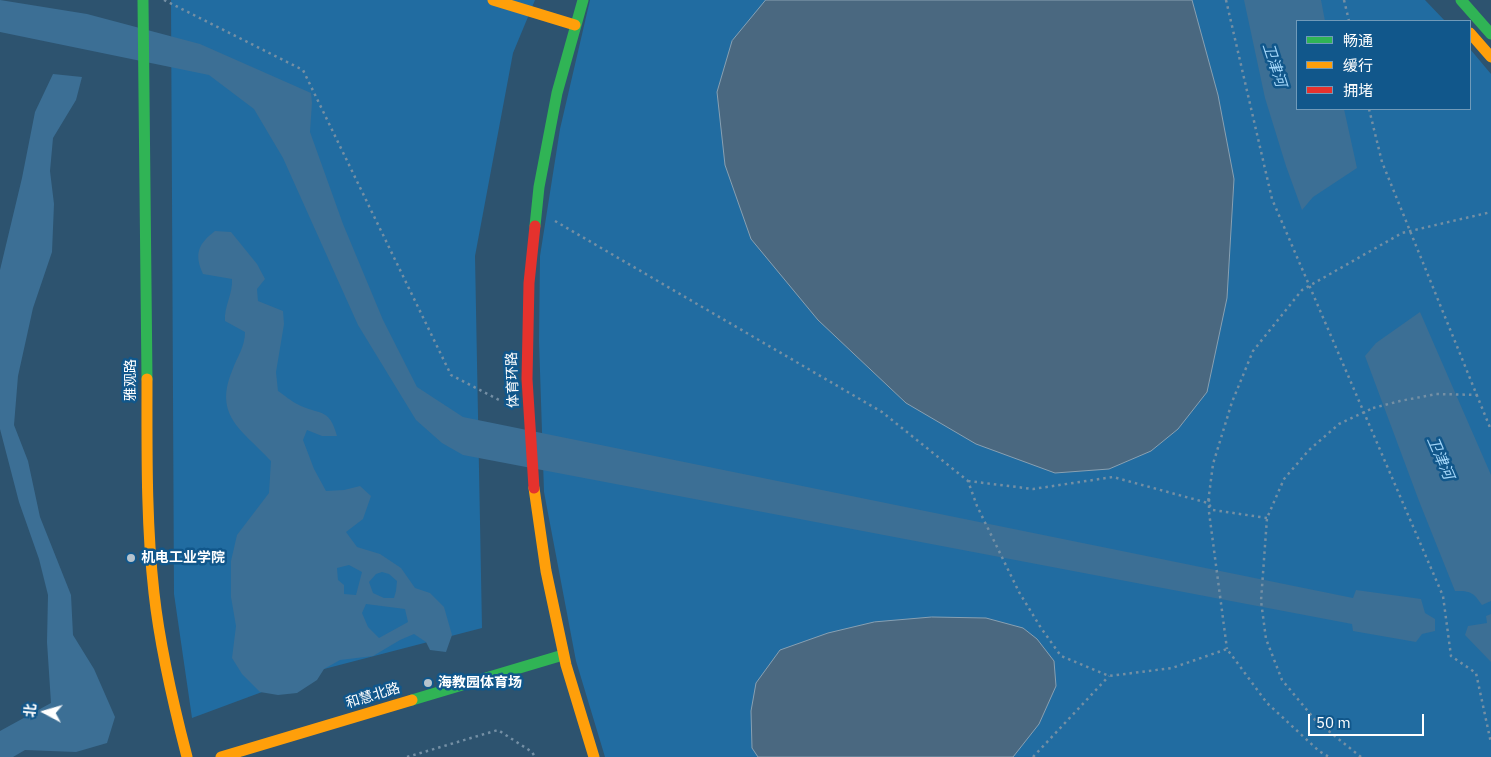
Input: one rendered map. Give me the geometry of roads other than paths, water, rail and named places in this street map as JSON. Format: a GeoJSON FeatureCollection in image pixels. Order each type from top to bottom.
{"type":"FeatureCollection","features":[{"type":"Feature","properties":{"kind":"main road","name":"雅观路"},"geometry":{"type":"LineString","coordinates":[[134,0],[140,86],[150,544],[155,602],[166,668],[187,757]]}},
{"type":"Feature","properties":{"kind":"main road","name":"雅观路"},"geometry":{"type":"LineString","coordinates":[[144,0],[140,86],[139,512],[142,562],[151,634],[164,710],[176,757]]}},
{"type":"Feature","properties":{"kind":"main road"},"geometry":{"type":"LineString","coordinates":[[493,0],[561,26],[575,25]]}},
{"type":"Feature","properties":{"kind":"main road","name":"体育环路"},"geometry":{"type":"LineString","coordinates":[[583,0],[559,82],[536,210],[529,274],[526,360],[533,482],[544,571],[563,655],[564,674],[594,757]]}},
{"type":"Feature","properties":{"kind":"main road"},"geometry":{"type":"LineString","coordinates":[[1461,0],[1491,34]]}},
{"type":"Feature","properties":{"kind":"main road"},"geometry":{"type":"LineString","coordinates":[[561,26],[566,8],[579,12]]}},
{"type":"Feature","properties":{"kind":"main road"},"geometry":{"type":"LineString","coordinates":[[1471,34],[1491,57]]}},
{"type":"Feature","properties":{"kind":"main road","name":"和慧北路"},"geometry":{"type":"LineString","coordinates":[[221,757],[563,655]]}},
{"type":"Feature","properties":{"kind":"water"},"geometry":{"type":"Polygon","coordinates":[[[0,0],[87,14],[200,44],[311,93],[310,132],[343,224],[383,320],[417,387],[463,417],[1353,598],[1356,590],[1421,599],[1425,613],[1435,619],[1435,631],[1422,634],[1416,642],[1353,631],[1352,624],[463,455],[442,443],[416,420],[358,325],[283,158],[254,109],[209,75],[0,32],[0,0]]]}},
{"type":"Feature","properties":{"kind":"water","name":"卫津河"},"geometry":{"type":"Polygon","coordinates":[[[1244,0],[1321,0],[1325,20],[1296,20],[1296,110],[1344,110],[1357,168],[1313,197],[1302,210],[1286,166],[1265,98],[1244,0]]]}},
{"type":"Feature","properties":{"kind":"water"},"geometry":{"type":"Polygon","coordinates":[[[53,74],[82,77],[76,100],[53,138],[50,171],[54,204],[52,252],[33,308],[18,376],[14,425],[28,461],[40,517],[71,595],[73,635],[94,669],[115,717],[107,743],[76,752],[25,750],[13,757],[0,757],[0,731],[51,703],[47,642],[48,595],[39,559],[19,502],[0,429],[0,270],[22,178],[35,112],[53,74]]]}},
{"type":"Feature","properties":{"kind":"water"},"geometry":{"type":"Polygon","coordinates":[[[215,231],[231,232],[257,264],[265,279],[257,289],[258,301],[283,311],[284,324],[276,372],[278,391],[297,404],[327,416],[334,427],[337,436],[322,436],[307,430],[303,440],[314,469],[326,491],[344,490],[360,486],[371,496],[363,519],[346,532],[357,547],[380,554],[401,568],[415,588],[430,593],[444,607],[452,635],[446,652],[430,650],[426,642],[414,634],[373,656],[340,660],[324,669],[317,680],[297,693],[278,695],[260,692],[242,674],[232,658],[236,626],[231,597],[231,561],[237,535],[269,493],[271,461],[234,422],[226,400],[227,387],[242,347],[245,332],[225,321],[232,279],[203,274],[200,267],[198,255],[201,245],[215,231]],[[349,565],[337,568],[338,580],[344,585],[344,594],[356,595],[362,572],[349,565]],[[382,572],[376,574],[369,582],[373,593],[384,598],[394,598],[397,581],[389,574],[382,572]],[[366,604],[362,613],[368,627],[379,638],[408,622],[405,609],[366,604]]]}},
{"type":"Feature","properties":{"kind":"water","name":"卫津河"},"geometry":{"type":"Polygon","coordinates":[[[1420,312],[1491,475],[1491,601],[1482,605],[1471,593],[1455,591],[1365,356],[1376,343],[1420,312]]]}},
{"type":"Feature","properties":{"kind":"water"},"geometry":{"type":"Polygon","coordinates":[[[1491,614],[1491,662],[1465,635],[1468,626],[1487,623],[1486,616],[1491,614]]]}},
{"type":"Feature","properties":{"kind":"place","name":"机电工业学院"},"geometry":{"type":"Point","coordinates":[131,558]}},
{"type":"Feature","properties":{"kind":"place","name":"海教园体育场"},"geometry":{"type":"Point","coordinates":[428,683]}}]}
